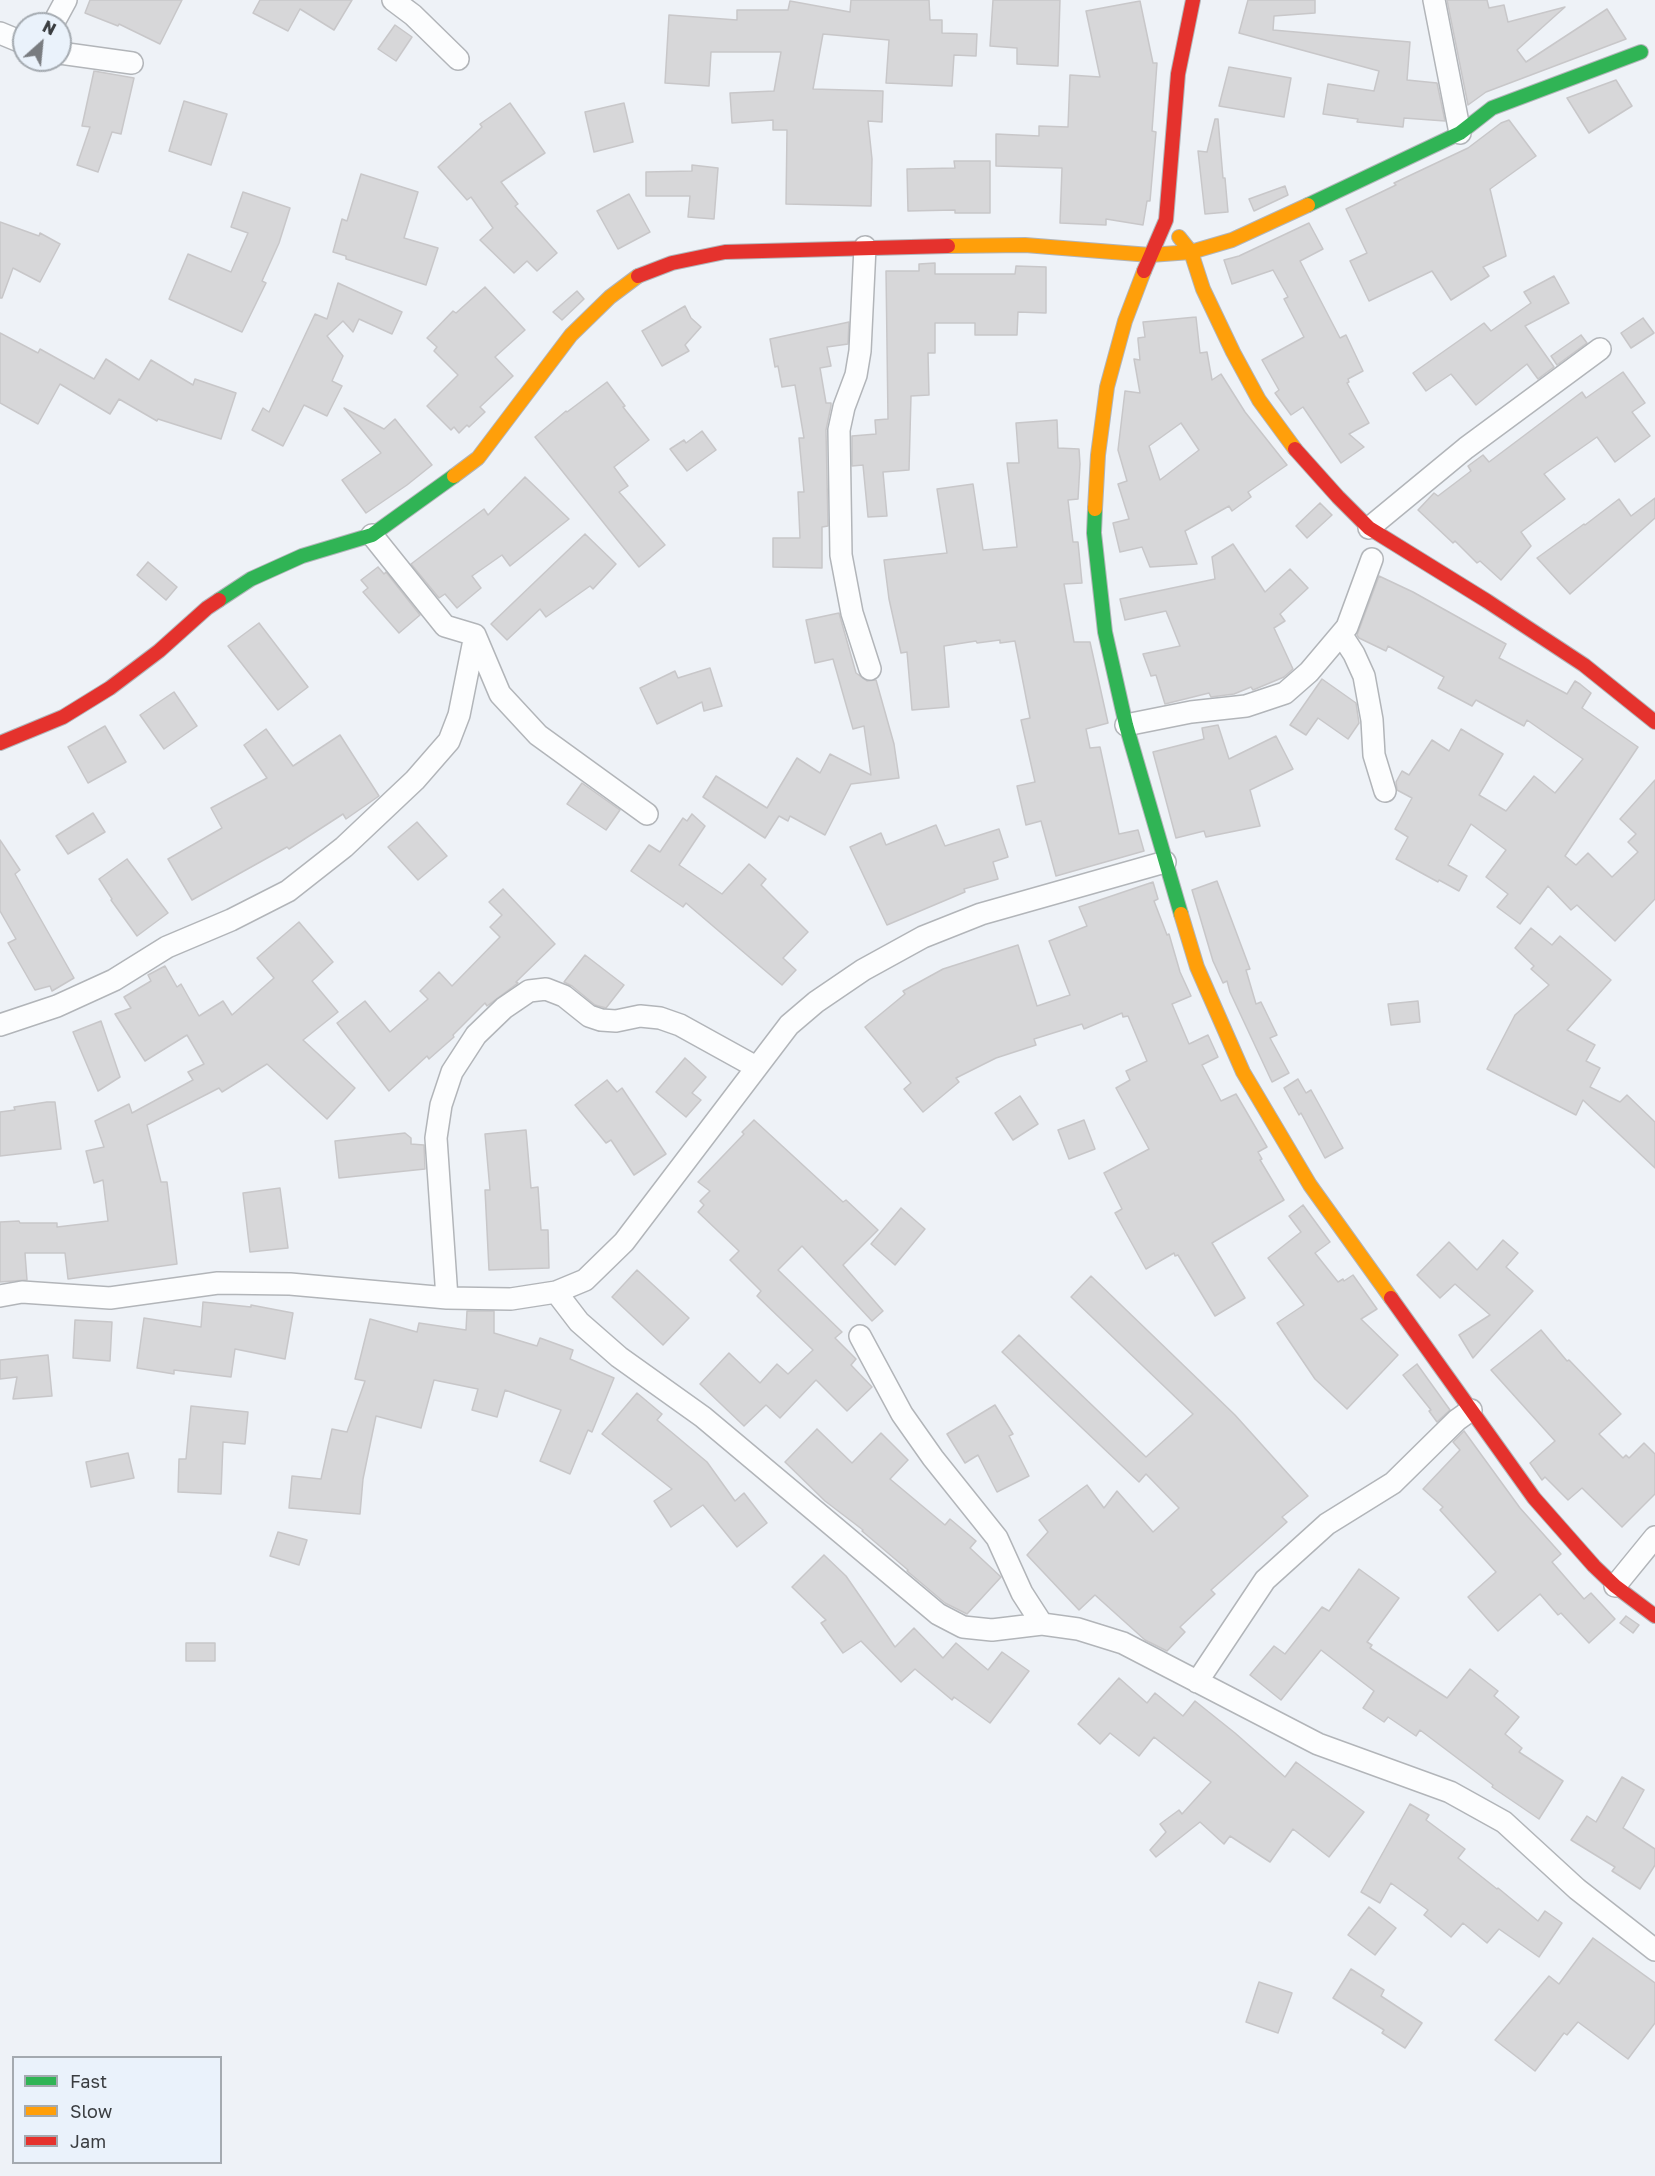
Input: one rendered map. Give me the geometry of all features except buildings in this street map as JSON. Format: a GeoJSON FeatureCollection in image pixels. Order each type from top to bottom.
{"type":"FeatureCollection","features":[{"type":"Feature","properties":{"kind":"street"},"geometry":{"type":"LineString","coordinates":[[393,0],[458,59]]}},
{"type":"Feature","properties":{"kind":"street"},"geometry":{"type":"LineString","coordinates":[[1192,0],[1178,74],[1166,220],[1125,321],[1110,376],[1098,455],[1094,533],[1105,632],[1126,725],[1165,862],[1197,967],[1243,1072],[1310,1185],[1534,1498],[1594,1566],[1615,1586],[1655,1616]]}},
{"type":"Feature","properties":{"kind":"street"},"geometry":{"type":"LineString","coordinates":[[1434,0],[1460,133]]}},
{"type":"Feature","properties":{"kind":"street"},"geometry":{"type":"LineString","coordinates":[[0,743],[63,717],[110,688],[159,651],[207,608],[251,579],[302,556],[372,535],[478,458],[571,335],[610,297],[639,275],[672,263],[725,252],[1025,245],[1150,255],[1191,252],[1232,240],[1460,133],[1492,108],[1641,52]]}},
{"type":"Feature","properties":{"kind":"street"},"geometry":{"type":"LineString","coordinates":[[72,55],[132,63]]}},
{"type":"Feature","properties":{"kind":"street"},"geometry":{"type":"LineString","coordinates":[[1166,220],[1191,252],[1203,290],[1259,400],[1296,450],[1369,528],[1487,601],[1584,665],[1655,722]]}},
{"type":"Feature","properties":{"kind":"street"},"geometry":{"type":"LineString","coordinates":[[865,247],[860,351],[856,375],[844,407],[839,430],[841,555],[852,613],[870,669]]}},
{"type":"Feature","properties":{"kind":"street"},"geometry":{"type":"LineString","coordinates":[[1369,528],[1466,448],[1600,349]]}},
{"type":"Feature","properties":{"kind":"street"},"geometry":{"type":"LineString","coordinates":[[372,535],[445,626],[474,635],[500,694],[538,735],[647,814]]}},
{"type":"Feature","properties":{"kind":"street"},"geometry":{"type":"LineString","coordinates":[[1126,725],[1191,712],[1246,706],[1285,693],[1309,672],[1347,627],[1372,559]]}},
{"type":"Feature","properties":{"kind":"street"},"geometry":{"type":"LineString","coordinates":[[1341,634],[1364,676],[1372,720],[1374,755],[1385,791]]}},
{"type":"Feature","properties":{"kind":"street"},"geometry":{"type":"LineString","coordinates":[[0,1025],[57,1006],[114,980],[167,947],[231,920],[288,891],[344,847],[416,780],[449,741],[459,715],[474,635]]}},
{"type":"Feature","properties":{"kind":"street"},"geometry":{"type":"LineString","coordinates":[[0,1296],[22,1292],[110,1298],[218,1283],[290,1284],[447,1298],[511,1299],[556,1292],[585,1280],[624,1242],[789,1025],[816,1002],[863,970],[923,938],[981,914],[1165,862]]}},
{"type":"Feature","properties":{"kind":"street"},"geometry":{"type":"LineString","coordinates":[[447,1298],[436,1138],[441,1104],[452,1072],[476,1035],[504,1008],[529,991],[546,988],[564,996],[590,1016],[601,1020],[616,1021],[640,1016],[660,1018],[680,1025],[756,1067]]}},
{"type":"Feature","properties":{"kind":"street"},"geometry":{"type":"LineString","coordinates":[[556,1292],[579,1322],[619,1357],[703,1417],[938,1614],[963,1627],[992,1630],[1042,1624],[1078,1629],[1123,1643],[1318,1744],[1450,1792],[1504,1822],[1577,1889],[1655,1950]]}},
{"type":"Feature","properties":{"kind":"street"},"geometry":{"type":"LineString","coordinates":[[860,1336],[902,1414],[933,1458],[997,1538],[1022,1593],[1042,1624]]}},
{"type":"Feature","properties":{"kind":"street"},"geometry":{"type":"LineString","coordinates":[[1197,1682],[1265,1580],[1327,1524],[1393,1483],[1457,1420],[1471,1410]]}},
{"type":"Feature","properties":{"kind":"street"},"geometry":{"type":"LineString","coordinates":[[1615,1586],[1655,1537]]}},
{"type":"Feature","properties":{"kind":"traffic: fast"},"geometry":{"type":"LineString","coordinates":[[1308,205],[1460,133],[1492,108],[1641,52]]}},
{"type":"Feature","properties":{"kind":"traffic: fast"},"geometry":{"type":"LineString","coordinates":[[219,600],[251,579],[302,556],[372,535],[454,476]]}},
{"type":"Feature","properties":{"kind":"traffic: fast"},"geometry":{"type":"LineString","coordinates":[[1095,509],[1094,533],[1105,632],[1126,725],[1181,914]]}},
{"type":"Feature","properties":{"kind":"traffic: slow"},"geometry":{"type":"LineString","coordinates":[[948,246],[1025,245],[1150,255],[1191,252],[1232,240],[1308,205]]}},
{"type":"Feature","properties":{"kind":"traffic: slow"},"geometry":{"type":"LineString","coordinates":[[1179,237],[1191,252],[1203,289],[1259,400],[1295,449]]}},
{"type":"Feature","properties":{"kind":"traffic: slow"},"geometry":{"type":"LineString","coordinates":[[1095,509],[1098,455],[1107,387],[1125,321],[1144,271]]}},
{"type":"Feature","properties":{"kind":"traffic: slow"},"geometry":{"type":"LineString","coordinates":[[454,476],[478,458],[571,335],[610,297],[638,276]]}},
{"type":"Feature","properties":{"kind":"traffic: slow"},"geometry":{"type":"LineString","coordinates":[[1181,914],[1197,967],[1243,1072],[1310,1185],[1391,1298]]}},
{"type":"Feature","properties":{"kind":"traffic: jam"},"geometry":{"type":"LineString","coordinates":[[1144,271],[1166,220],[1178,74],[1193,0]]}},
{"type":"Feature","properties":{"kind":"traffic: jam"},"geometry":{"type":"LineString","coordinates":[[638,276],[672,263],[725,252],[948,246]]}},
{"type":"Feature","properties":{"kind":"traffic: jam"},"geometry":{"type":"LineString","coordinates":[[1295,449],[1369,528],[1487,601],[1584,665],[1655,722]]}},
{"type":"Feature","properties":{"kind":"traffic: jam"},"geometry":{"type":"LineString","coordinates":[[0,743],[63,717],[110,688],[159,651],[219,600]]}},
{"type":"Feature","properties":{"kind":"traffic: jam"},"geometry":{"type":"LineString","coordinates":[[1391,1298],[1534,1498],[1594,1566],[1615,1586],[1655,1616]]}}]}
